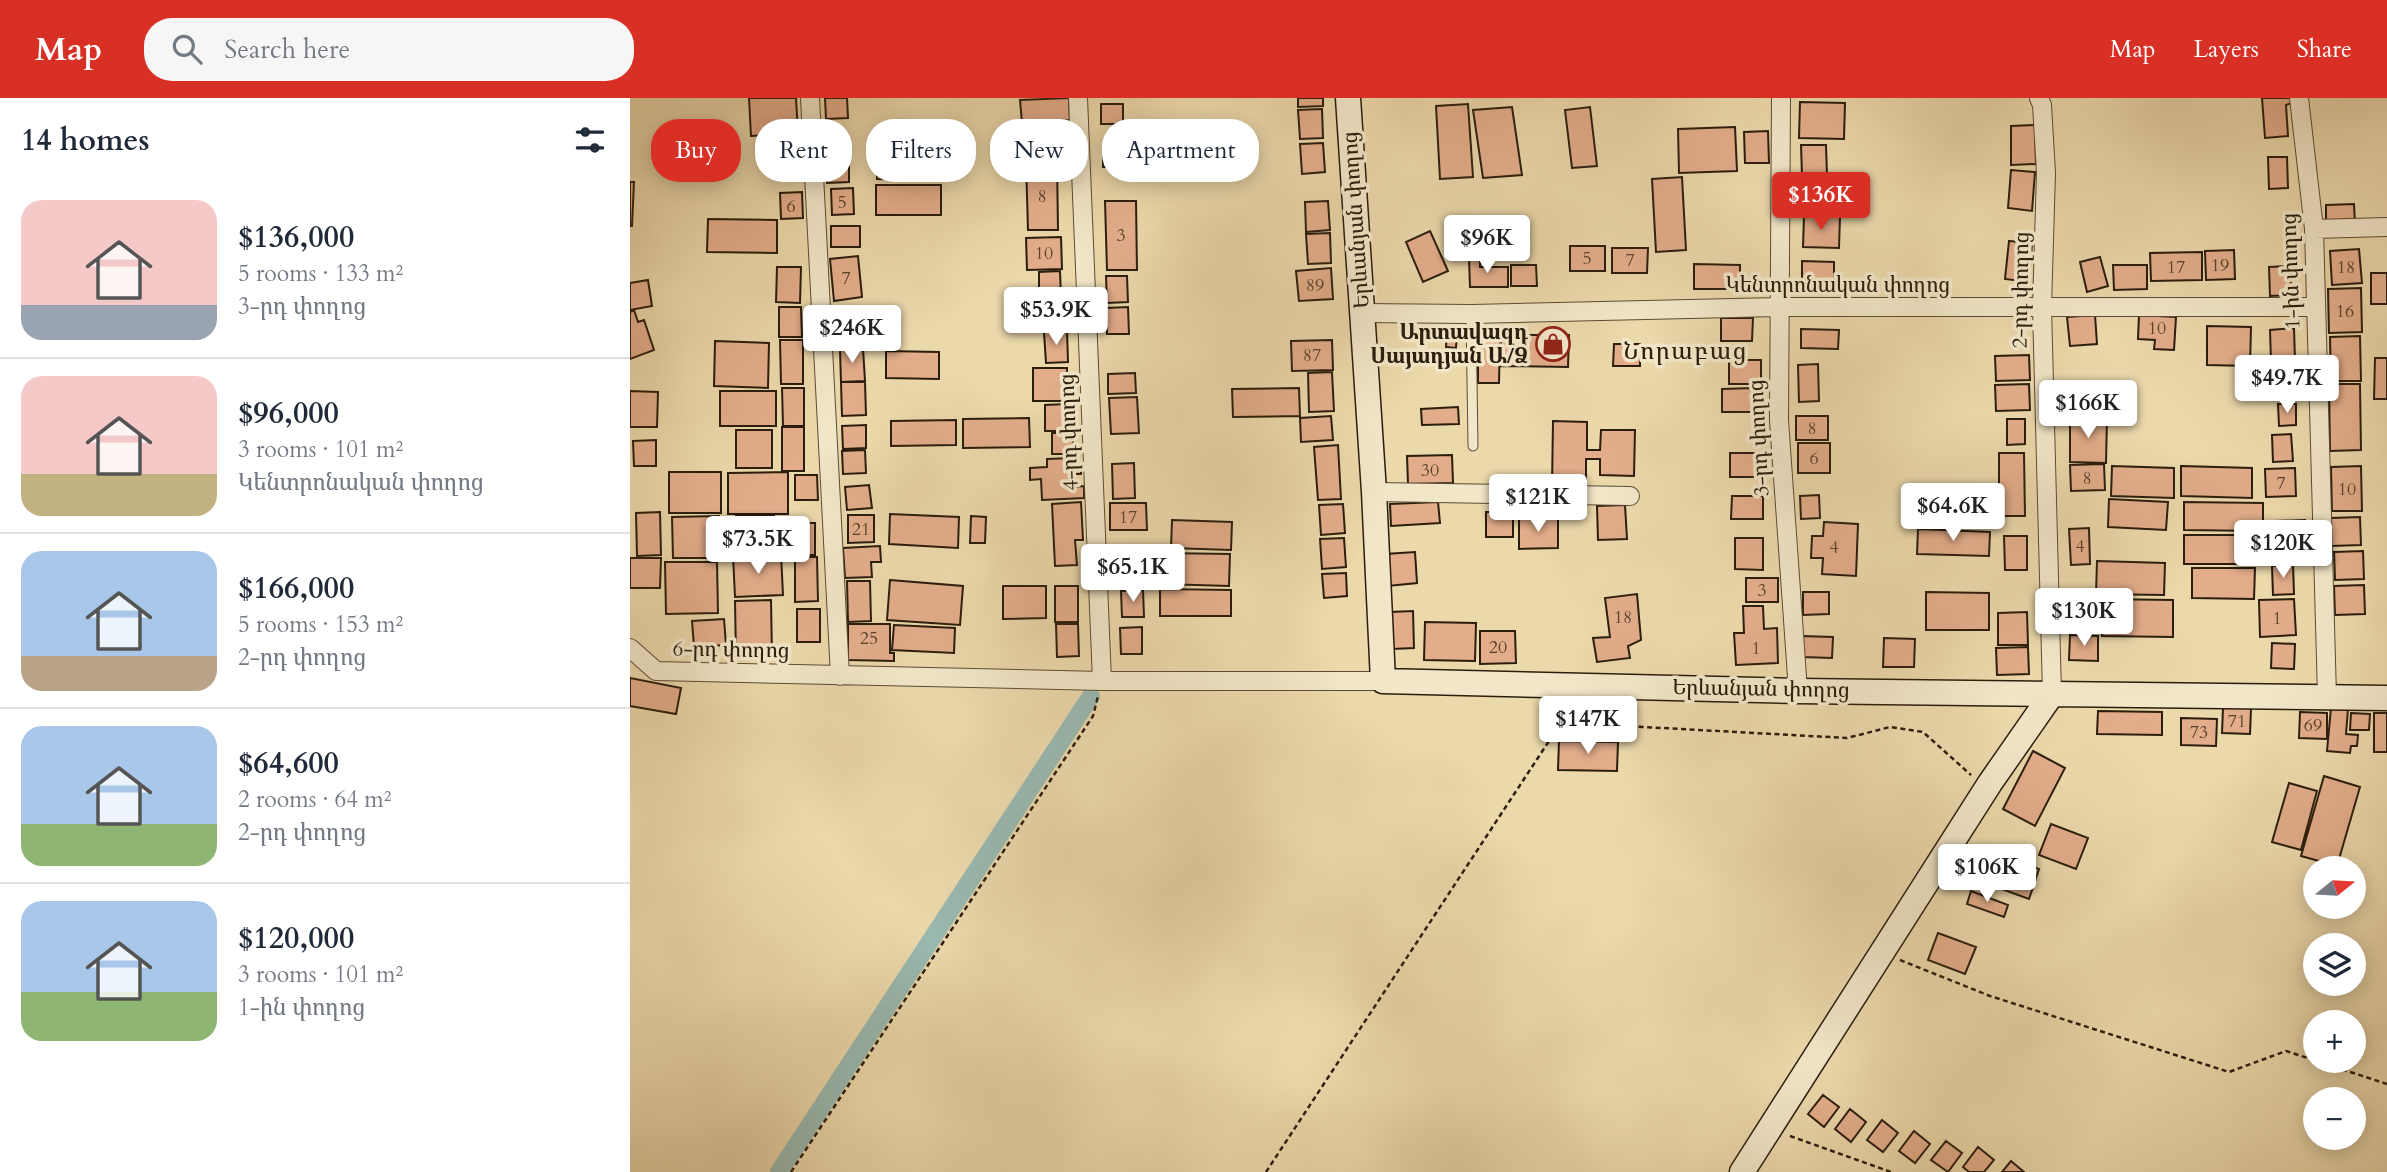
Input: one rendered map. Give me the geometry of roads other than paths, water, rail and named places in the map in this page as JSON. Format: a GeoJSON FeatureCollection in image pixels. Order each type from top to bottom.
{"type":"FeatureCollection","features":[{"type":"Feature","properties":{"kind":"main road","name":"Երևանյան փողոց"},"geometry":{"type":"LineString","coordinates":[[1348,98],[1374,492],[1383,681],[1798,691],[2387,698]]}},
{"type":"Feature","properties":{"kind":"main road"},"geometry":{"type":"LineString","coordinates":[[1742,1172],[1990,783],[2052,694]]}},
{"type":"Feature","properties":{"kind":"street"},"geometry":{"type":"LineString","coordinates":[[810,98],[840,676]]}},
{"type":"Feature","properties":{"kind":"street","name":"4-րդ փողոց"},"geometry":{"type":"LineString","coordinates":[[1078,98],[1102,681]]}},
{"type":"Feature","properties":{"kind":"street","name":"3-րդ փողոց"},"geometry":{"type":"LineString","coordinates":[[1781,98],[1779,420],[1798,691]]}},
{"type":"Feature","properties":{"kind":"street","name":"2-րդ փողոց"},"geometry":{"type":"LineString","coordinates":[[2039,98],[2046,173],[2042,307],[2052,694]]}},
{"type":"Feature","properties":{"kind":"street","name":"1-ին փողոց"},"geometry":{"type":"LineString","coordinates":[[2299,98],[2314,229],[2327,696]]}},
{"type":"Feature","properties":{"kind":"street"},"geometry":{"type":"LineString","coordinates":[[2314,229],[2387,227]]}},
{"type":"Feature","properties":{"kind":"street","name":"Կենտրոնական փողոց"},"geometry":{"type":"LineString","coordinates":[[1361,313],[1471,314],[1778,307],[2315,307]]}},
{"type":"Feature","properties":{"kind":"street"},"geometry":{"type":"LineString","coordinates":[[1374,492],[1630,496]]}},
{"type":"Feature","properties":{"kind":"street","name":"6-րդ փողոց"},"geometry":{"type":"LineString","coordinates":[[630,648],[656,671],[1102,681],[1383,681]]}},
{"type":"Feature","properties":{"kind":"lane"},"geometry":{"type":"LineString","coordinates":[[1471,314],[1473,446]]}},
{"type":"Feature","properties":{"kind":"waterway"},"geometry":{"type":"LineString","coordinates":[[779,1172],[1091,696]]}},
{"type":"Feature","properties":{"kind":"place","name":"Արտավազդ Սայադյան Ա/Ձ"},"geometry":{"type":"Point","coordinates":[1553,344]}},
{"type":"Feature","properties":{"kind":"district","name":"Նորաբաց"},"geometry":{"type":"Point","coordinates":[1686,351]}}]}
